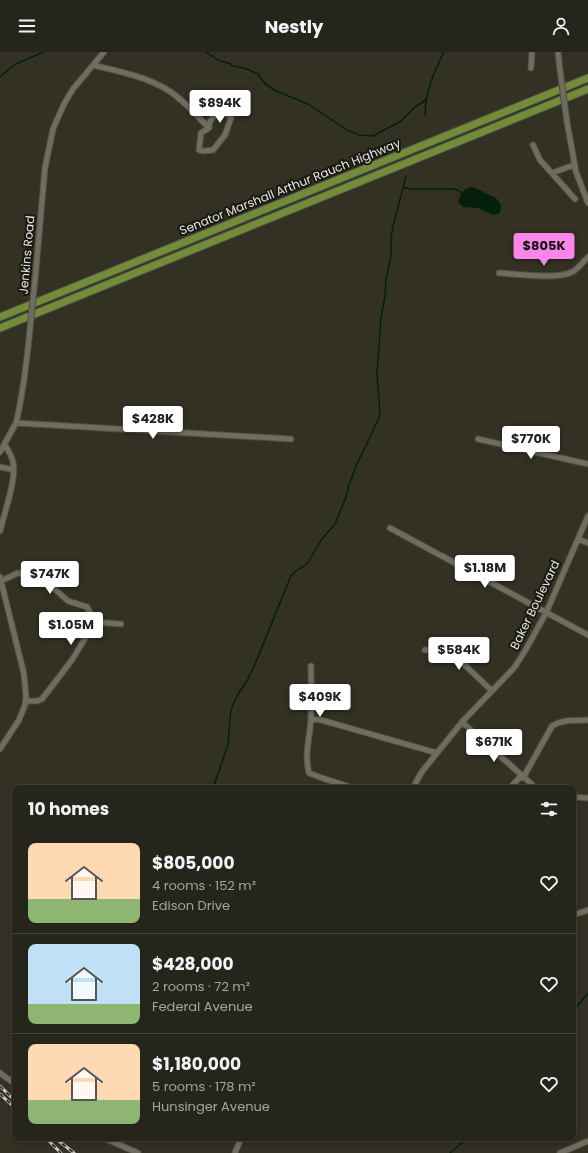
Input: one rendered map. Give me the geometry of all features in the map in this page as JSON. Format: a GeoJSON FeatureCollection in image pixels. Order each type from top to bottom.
{"type":"FeatureCollection","features":[{"type":"Feature","properties":{"kind":"highway","name":"Senator Marshall Arthur Rauch Highway"},"geometry":{"type":"LineString","coordinates":[[0,317],[588,78]]}},
{"type":"Feature","properties":{"kind":"highway","name":"Senator Marshall Arthur Rauch Highway"},"geometry":{"type":"LineString","coordinates":[[0,328],[588,89]]}},
{"type":"Feature","properties":{"kind":"street","name":"Jenkins Road"},"geometry":{"type":"LineString","coordinates":[[0,452],[16,423],[23,393],[45,168],[51,138],[58,117],[73,89],[104,52]]}},
{"type":"Feature","properties":{"kind":"street"},"geometry":{"type":"LineString","coordinates":[[531,68],[532,52]]}},
{"type":"Feature","properties":{"kind":"street"},"geometry":{"type":"LineString","coordinates":[[558,52],[566,122],[574,165],[579,183],[588,203]]}},
{"type":"Feature","properties":{"kind":"street"},"geometry":{"type":"LineString","coordinates":[[93,64],[149,81],[166,89],[209,128]]}},
{"type":"Feature","properties":{"kind":"street"},"geometry":{"type":"LineString","coordinates":[[221,108],[231,118],[225,136],[213,150],[203,152],[199,150],[201,133],[209,128],[210,121],[221,108]]}},
{"type":"Feature","properties":{"kind":"street"},"geometry":{"type":"LineString","coordinates":[[533,145],[540,160],[575,199]]}},
{"type":"Feature","properties":{"kind":"street"},"geometry":{"type":"LineString","coordinates":[[552,173],[574,165]]}},
{"type":"Feature","properties":{"kind":"street"},"geometry":{"type":"LineString","coordinates":[[499,273],[565,275],[576,269],[588,257]]}},
{"type":"Feature","properties":{"kind":"street"},"geometry":{"type":"LineString","coordinates":[[16,423],[292,439]]}},
{"type":"Feature","properties":{"kind":"street"},"geometry":{"type":"LineString","coordinates":[[478,439],[588,464]]}},
{"type":"Feature","properties":{"kind":"street"},"geometry":{"type":"LineString","coordinates":[[0,531],[11,489],[14,470],[12,458],[5,445]]}},
{"type":"Feature","properties":{"kind":"street"},"geometry":{"type":"LineString","coordinates":[[0,467],[14,470]]}},
{"type":"Feature","properties":{"kind":"street","name":"Baker Boulevard"},"geometry":{"type":"LineString","coordinates":[[415,785],[421,773],[462,722],[514,668],[532,640],[546,613],[588,516]]}},
{"type":"Feature","properties":{"kind":"street"},"geometry":{"type":"LineString","coordinates":[[390,528],[546,613],[588,634]]}},
{"type":"Feature","properties":{"kind":"street"},"geometry":{"type":"LineString","coordinates":[[578,539],[588,543]]}},
{"type":"Feature","properties":{"kind":"street"},"geometry":{"type":"LineString","coordinates":[[0,749],[19,720],[26,701],[26,688],[24,674],[0,579],[18,573],[49,584],[68,601],[87,607],[95,622]]}},
{"type":"Feature","properties":{"kind":"street"},"geometry":{"type":"LineString","coordinates":[[95,622],[121,624]]}},
{"type":"Feature","properties":{"kind":"street"},"geometry":{"type":"LineString","coordinates":[[26,701],[38,701],[42,699],[72,660],[95,622]]}},
{"type":"Feature","properties":{"kind":"street"},"geometry":{"type":"LineString","coordinates":[[425,650],[443,649],[451,652],[492,691]]}},
{"type":"Feature","properties":{"kind":"street"},"geometry":{"type":"LineString","coordinates":[[311,666],[311,719],[308,731],[307,752],[307,765],[309,773],[344,785]]}},
{"type":"Feature","properties":{"kind":"street"},"geometry":{"type":"LineString","coordinates":[[311,719],[321,720],[437,753]]}},
{"type":"Feature","properties":{"kind":"street"},"geometry":{"type":"LineString","coordinates":[[513,785],[519,778],[523,778],[552,726],[566,721],[588,720]]}},
{"type":"Feature","properties":{"kind":"street"},"geometry":{"type":"LineString","coordinates":[[462,722],[532,785]]}},
{"type":"Feature","properties":{"kind":"street"},"geometry":{"type":"LineString","coordinates":[[576,797],[588,798]]}},
{"type":"Feature","properties":{"kind":"street"},"geometry":{"type":"LineString","coordinates":[[576,914],[588,910]]}},
{"type":"Feature","properties":{"kind":"street"},"geometry":{"type":"LineString","coordinates":[[0,1073],[12,1082]]}},
{"type":"Feature","properties":{"kind":"street"},"geometry":{"type":"LineString","coordinates":[[113,1141],[138,1153]]}},
{"type":"Feature","properties":{"kind":"street"},"geometry":{"type":"LineString","coordinates":[[235,1153],[241,1141]]}},
{"type":"Feature","properties":{"kind":"street"},"geometry":{"type":"LineString","coordinates":[[560,1153],[588,1141]]}},
{"type":"Feature","properties":{"kind":"shaded area"},"geometry":{"type":"Polygon","coordinates":[[[470,187],[496,198],[501,205],[500,213],[493,215],[478,208],[463,207],[458,202],[459,199],[464,191],[470,187]]]}},
{"type":"Feature","properties":{"kind":"waterway"},"geometry":{"type":"LineString","coordinates":[[0,77],[14,65],[43,52]]}},
{"type":"Feature","properties":{"kind":"waterway"},"geometry":{"type":"LineString","coordinates":[[206,52],[218,60],[231,64],[232,66],[244,68],[258,74],[265,84],[276,91],[308,104],[347,130],[359,135],[373,136],[401,121],[415,107],[426,100]]}},
{"type":"Feature","properties":{"kind":"waterway"},"geometry":{"type":"LineString","coordinates":[[425,115],[428,90],[444,52]]}},
{"type":"Feature","properties":{"kind":"waterway"},"geometry":{"type":"LineString","coordinates":[[214,785],[228,745],[231,709],[255,664],[291,576],[308,563],[321,540],[335,524],[357,464],[379,418],[380,413],[377,373],[381,318],[391,256],[393,226],[406,176]]}},
{"type":"Feature","properties":{"kind":"waterway"},"geometry":{"type":"LineString","coordinates":[[403,187],[409,189],[455,189],[462,193]]}},
{"type":"Feature","properties":{"kind":"waterway"},"geometry":{"type":"LineString","coordinates":[[576,1007],[588,993]]}},
{"type":"Feature","properties":{"kind":"waterway"},"geometry":{"type":"LineString","coordinates":[[450,1153],[464,1141]]}},
{"type":"Feature","properties":{"kind":"railway"},"geometry":{"type":"LineString","coordinates":[[0,1086],[12,1098]]}},
{"type":"Feature","properties":{"kind":"railway"},"geometry":{"type":"LineString","coordinates":[[0,1094],[12,1105]]}},
{"type":"Feature","properties":{"kind":"railway"},"geometry":{"type":"LineString","coordinates":[[49,1141],[61,1153]]}},
{"type":"Feature","properties":{"kind":"railway"},"geometry":{"type":"LineString","coordinates":[[59,1141],[74,1153]]}}]}
